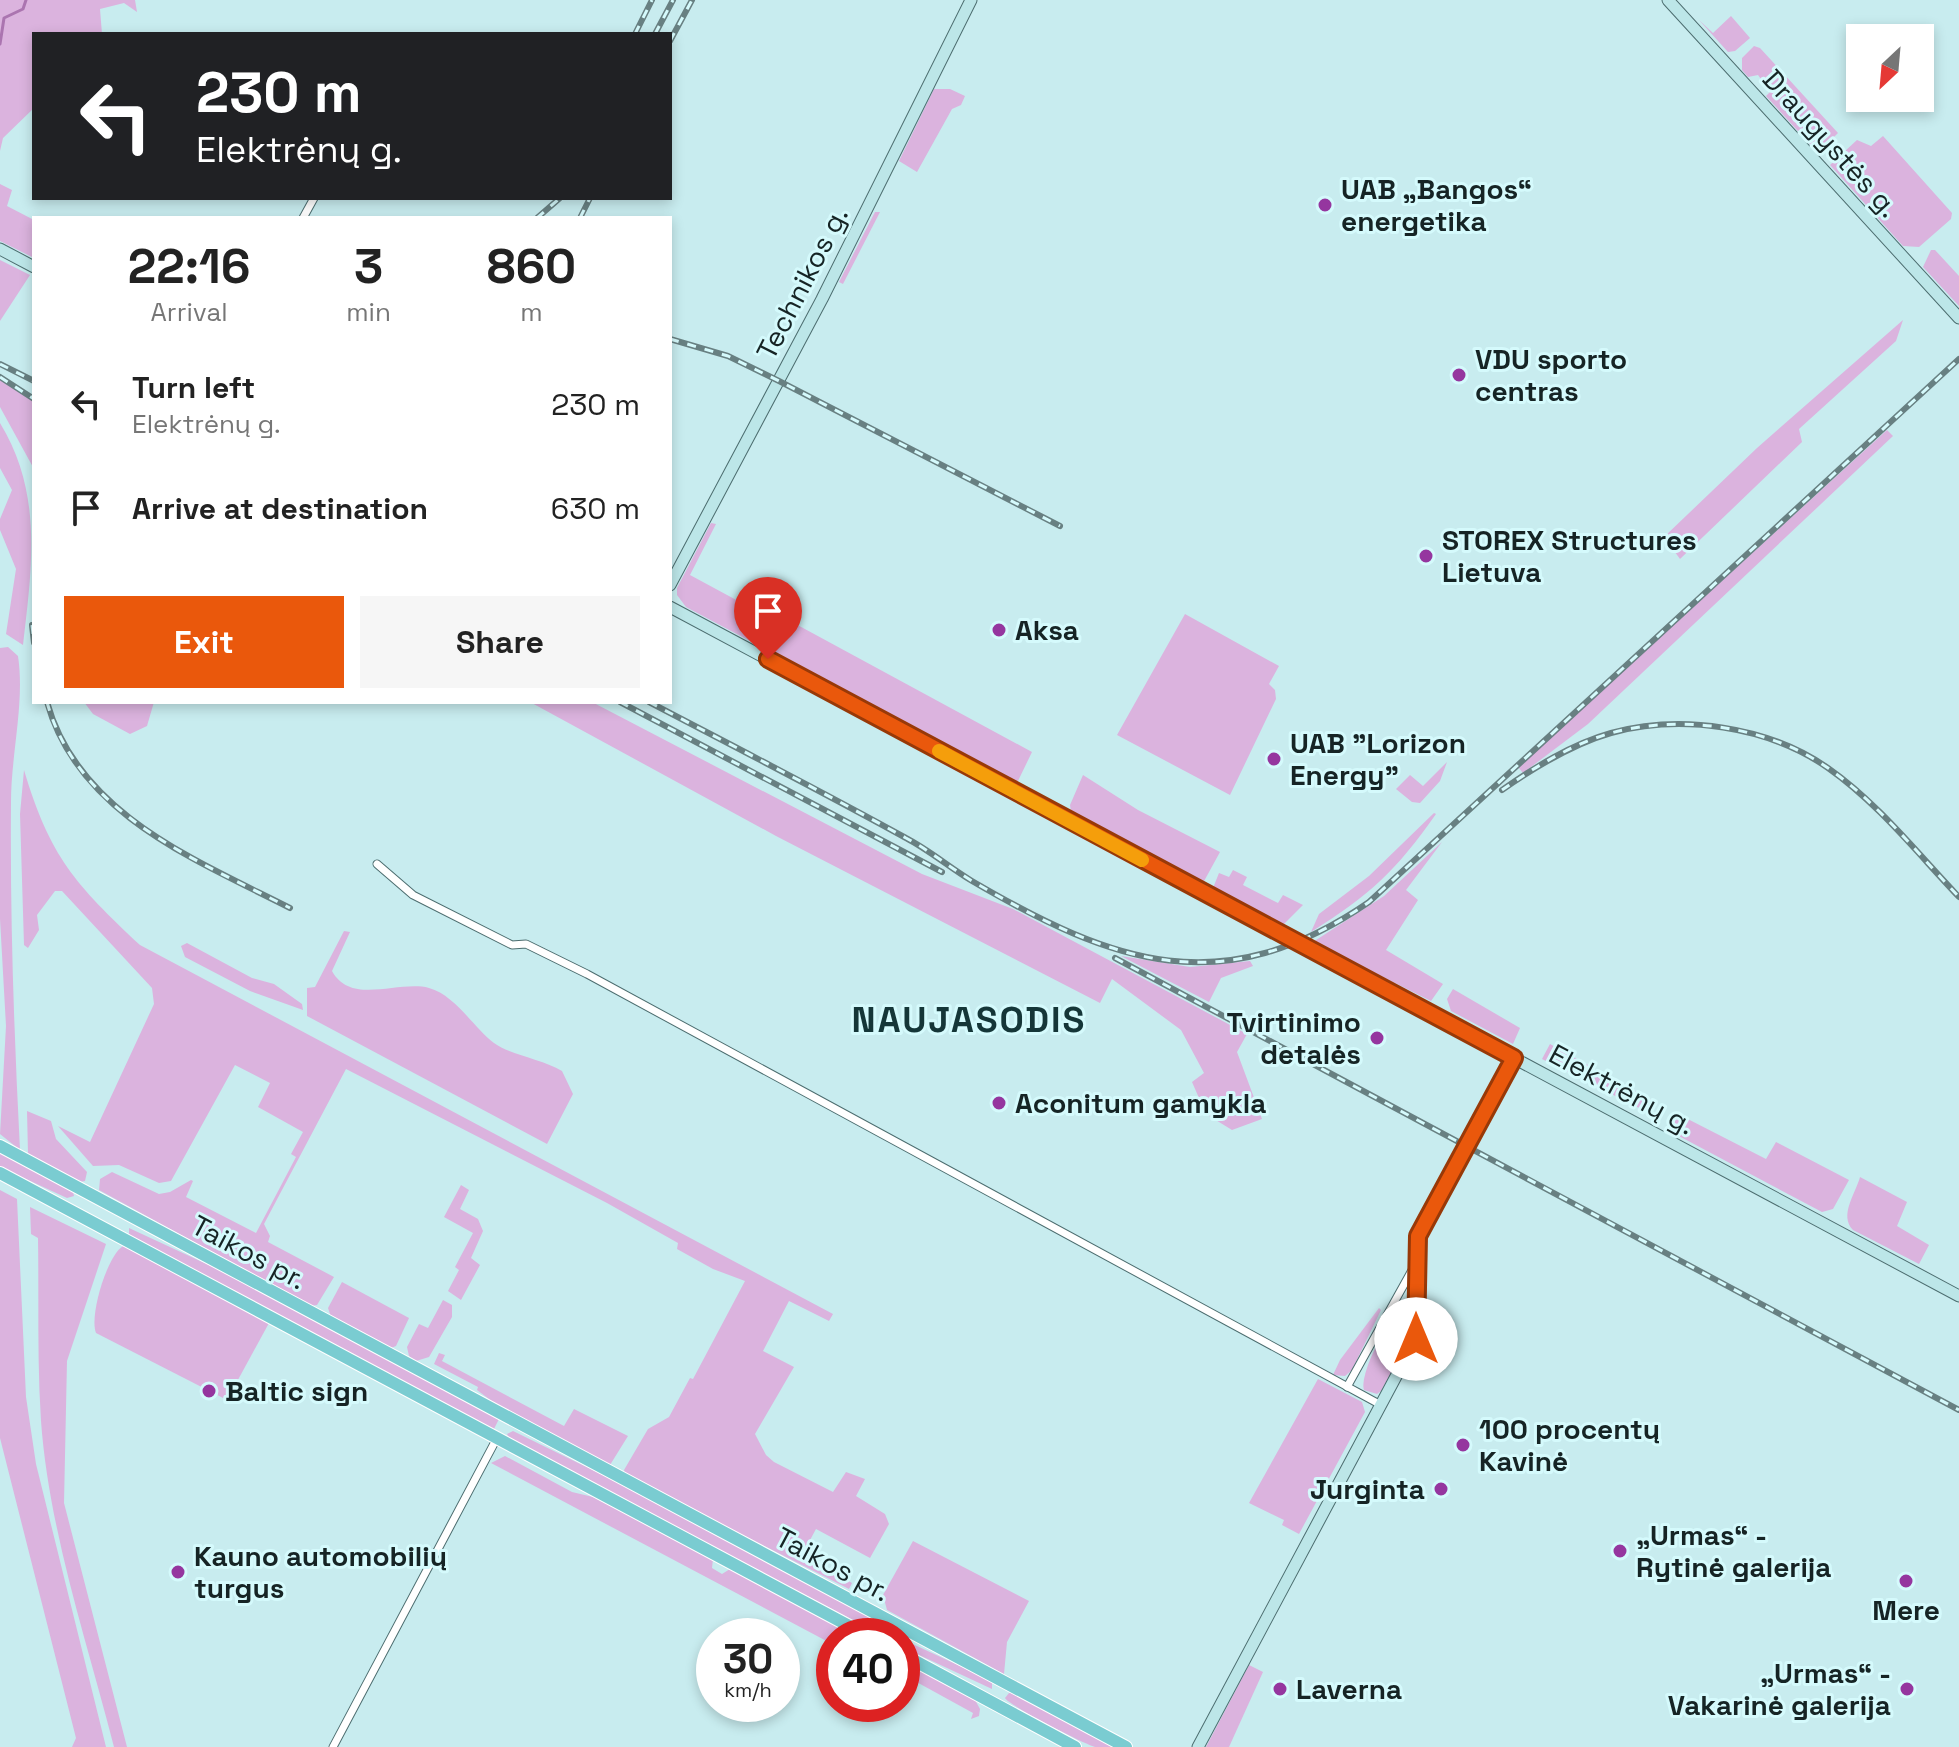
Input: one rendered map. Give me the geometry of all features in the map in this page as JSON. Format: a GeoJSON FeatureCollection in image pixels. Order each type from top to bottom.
{"type":"FeatureCollection","features":[{"type":"Feature","properties":{"kind":"main road","name":"Taikos pr."},"geometry":{"type":"LineString","coordinates":[[0,1146],[884,1618]]}},
{"type":"Feature","properties":{"kind":"main road","name":"Taikos pr."},"geometry":{"type":"LineString","coordinates":[[0,1173],[834,1618]]}},
{"type":"Feature","properties":{"kind":"main road"},"geometry":{"type":"LineString","coordinates":[[65,1208],[79,1203],[86,1193]]}},
{"type":"Feature","properties":{"kind":"main road"},"geometry":{"type":"LineString","coordinates":[[117,1235],[125,1223],[136,1218]]}},
{"type":"Feature","properties":{"kind":"main road"},"geometry":{"type":"LineString","coordinates":[[497,1438],[503,1430],[518,1423]]}},
{"type":"Feature","properties":{"kind":"main road","name":"Taikos pr."},"geometry":{"type":"LineString","coordinates":[[920,1637],[1126,1747]]}},
{"type":"Feature","properties":{"kind":"main road"},"geometry":{"type":"LineString","coordinates":[[920,1664],[1075,1747]]}},
{"type":"Feature","properties":{"kind":"main road"},"geometry":{"type":"LineString","coordinates":[[989,1701],[1003,1681]]}},
{"type":"Feature","properties":{"kind":"street","name":"Technikos g."},"geometry":{"type":"LineString","coordinates":[[672,581],[822,299],[971,0]]}},
{"type":"Feature","properties":{"kind":"street","name":"Draugystės g."},"geometry":{"type":"LineString","coordinates":[[1668,0],[1959,318]]}},
{"type":"Feature","properties":{"kind":"street"},"geometry":{"type":"LineString","coordinates":[[0,249],[32,266]]}},
{"type":"Feature","properties":{"kind":"street","name":"Elektrėnų g."},"geometry":{"type":"LineString","coordinates":[[672,608],[1959,1296]]}},
{"type":"Feature","properties":{"kind":"street"},"geometry":{"type":"LineString","coordinates":[[377,864],[413,895],[512,945],[526,944],[587,974],[1381,1405]]}},
{"type":"Feature","properties":{"kind":"street"},"geometry":{"type":"LineString","coordinates":[[1198,1747],[1416,1339],[1416,1263],[1421,1231],[1514,1058]]}},
{"type":"Feature","properties":{"kind":"street"},"geometry":{"type":"LineString","coordinates":[[1347,1387],[1416,1263]]}},
{"type":"Feature","properties":{"kind":"street"},"geometry":{"type":"LineString","coordinates":[[333,1747],[497,1438]]}},
{"type":"Feature","properties":{"kind":"shaded area"},"geometry":{"type":"Polygon","coordinates":[[[0,0],[135,0],[137,12],[124,3],[100,9],[102,32],[32,32],[32,110],[3,138],[0,151],[0,0]]]}},
{"type":"Feature","properties":{"kind":"shaded area"},"geometry":{"type":"Polygon","coordinates":[[[1731,16],[1750,38],[1735,51],[1728,52],[1699,20],[1713,33],[1731,16]]]}},
{"type":"Feature","properties":{"kind":"shaded area"},"geometry":{"type":"Polygon","coordinates":[[[1754,46],[1760,48],[1838,133],[1818,153],[1766,96],[1770,92],[1758,75],[1748,77],[1742,70],[1742,58],[1754,46]]]}},
{"type":"Feature","properties":{"kind":"shaded area"},"geometry":{"type":"Polygon","coordinates":[[[934,89],[950,89],[965,96],[961,105],[952,109],[917,172],[899,161],[934,89]]]}},
{"type":"Feature","properties":{"kind":"shaded area"},"geometry":{"type":"Polygon","coordinates":[[[1883,136],[1952,213],[1951,219],[1919,247],[1903,246],[1830,165],[1857,140],[1871,146],[1883,136]]]}},
{"type":"Feature","properties":{"kind":"shaded area"},"geometry":{"type":"Polygon","coordinates":[[[0,184],[12,190],[7,206],[32,219],[32,257],[0,241],[0,184]]]}},
{"type":"Feature","properties":{"kind":"shaded area"},"geometry":{"type":"Polygon","coordinates":[[[875,212],[880,212],[843,284],[839,282],[875,212]]]}},
{"type":"Feature","properties":{"kind":"shaded area"},"geometry":{"type":"Polygon","coordinates":[[[1931,250],[1935,250],[1959,276],[1959,306],[1923,267],[1931,250]]]}},
{"type":"Feature","properties":{"kind":"shaded area"},"geometry":{"type":"Polygon","coordinates":[[[0,260],[30,275],[0,321],[0,260]]]}},
{"type":"Feature","properties":{"kind":"shaded area"},"geometry":{"type":"Polygon","coordinates":[[[1903,320],[1896,341],[1799,429],[1802,442],[1680,559],[1664,537],[1757,448],[1903,320]]]}},
{"type":"Feature","properties":{"kind":"shaded area"},"geometry":{"type":"Polygon","coordinates":[[[0,380],[32,400],[32,465],[0,407],[0,380]]]}},
{"type":"Feature","properties":{"kind":"shaded area"},"geometry":{"type":"Polygon","coordinates":[[[0,423],[14,449],[29,503],[31,559],[23,645],[6,634],[16,569],[0,530],[0,519],[12,490],[0,468],[0,423]]]}},
{"type":"Feature","properties":{"kind":"shaded area"},"geometry":{"type":"Polygon","coordinates":[[[1887,430],[1893,436],[1588,724],[1523,773],[1518,767],[1887,430]]]}},
{"type":"Feature","properties":{"kind":"shaded area"},"geometry":{"type":"Polygon","coordinates":[[[711,523],[716,524],[690,575],[740,602],[744,596],[1032,752],[1017,783],[686,607],[677,595],[677,588],[711,523]]]}},
{"type":"Feature","properties":{"kind":"shaded area"},"geometry":{"type":"Polygon","coordinates":[[[1185,614],[1279,666],[1269,684],[1275,690],[1276,699],[1230,795],[1117,735],[1185,614]]]}},
{"type":"Feature","properties":{"kind":"shaded area"},"geometry":{"type":"Polygon","coordinates":[[[8,647],[18,656],[20,674],[11,846],[20,1150],[0,1134],[6,1026],[0,919],[0,648],[8,647]]]}},
{"type":"Feature","properties":{"kind":"shaded area"},"geometry":{"type":"Polygon","coordinates":[[[86,704],[153,704],[147,726],[130,734],[93,714],[86,704]]]}},
{"type":"Feature","properties":{"kind":"shaded area"},"geometry":{"type":"Polygon","coordinates":[[[534,704],[596,704],[922,874],[1013,909],[1247,1034],[1237,1052],[1262,1119],[1232,1130],[1206,1114],[1192,1082],[1204,1073],[1181,1030],[1112,979],[1100,1003],[776,836],[534,704]]]}},
{"type":"Feature","properties":{"kind":"shaded area"},"geometry":{"type":"Polygon","coordinates":[[[1447,762],[1440,781],[1420,803],[1412,802],[1396,789],[1410,775],[1423,786],[1447,762]]]}},
{"type":"Feature","properties":{"kind":"shaded area"},"geometry":{"type":"Polygon","coordinates":[[[24,770],[44,825],[67,867],[98,904],[140,945],[833,1314],[829,1321],[789,1301],[763,1351],[794,1367],[755,1434],[766,1455],[774,1462],[833,1492],[846,1472],[865,1479],[856,1496],[885,1514],[889,1524],[870,1558],[816,1529],[802,1555],[852,1583],[849,1589],[625,1475],[624,1470],[648,1429],[669,1417],[690,1378],[693,1379],[745,1281],[713,1269],[677,1249],[678,1243],[607,1203],[346,1069],[264,1224],[270,1236],[268,1242],[334,1277],[317,1305],[311,1306],[99,1190],[100,1179],[112,1172],[159,1194],[170,1192],[191,1180],[186,1197],[256,1233],[296,1157],[291,1154],[303,1132],[258,1107],[270,1083],[235,1065],[171,1181],[159,1183],[119,1165],[93,1166],[58,1126],[90,1142],[154,1004],[152,988],[62,891],[55,891],[37,915],[39,930],[28,948],[24,945],[20,814],[24,770]]]}},
{"type":"Feature","properties":{"kind":"shaded area"},"geometry":{"type":"Polygon","coordinates":[[[1083,775],[1138,810],[1220,852],[1203,883],[1071,811],[1070,805],[1083,775]]]}},
{"type":"Feature","properties":{"kind":"shaded area"},"geometry":{"type":"Polygon","coordinates":[[[1434,813],[1408,852],[1381,880],[1311,932],[1319,914],[1369,876],[1434,813]]]}},
{"type":"Feature","properties":{"kind":"shaded area"},"geometry":{"type":"Polygon","coordinates":[[[1442,842],[1406,890],[1418,900],[1386,950],[1443,984],[1431,1001],[1313,942],[1384,896],[1442,842]]]}},
{"type":"Feature","properties":{"kind":"shaded area"},"geometry":{"type":"Polygon","coordinates":[[[1233,870],[1247,877],[1243,885],[1278,903],[1283,895],[1303,905],[1283,925],[1213,888],[1219,873],[1229,877],[1233,870]]]}},
{"type":"Feature","properties":{"kind":"shaded area"},"geometry":{"type":"Polygon","coordinates":[[[344,931],[350,932],[332,971],[340,981],[363,990],[429,988],[447,997],[494,1043],[562,1071],[573,1094],[547,1144],[307,1016],[307,988],[315,987],[344,931]]]}},
{"type":"Feature","properties":{"kind":"shaded area"},"geometry":{"type":"Polygon","coordinates":[[[187,943],[252,978],[274,984],[302,1004],[303,1010],[250,991],[185,957],[181,946],[187,943]]]}},
{"type":"Feature","properties":{"kind":"shaded area"},"geometry":{"type":"Polygon","coordinates":[[[1121,956],[1190,967],[1250,961],[1253,966],[1221,978],[1209,1002],[1121,956]]]}},
{"type":"Feature","properties":{"kind":"shaded area"},"geometry":{"type":"Polygon","coordinates":[[[1453,989],[1520,1028],[1513,1044],[1451,1011],[1447,999],[1453,989]]]}},
{"type":"Feature","properties":{"kind":"shaded area"},"geometry":{"type":"Polygon","coordinates":[[[1550,1044],[1657,1103],[1651,1114],[1542,1059],[1550,1044]]]}},
{"type":"Feature","properties":{"kind":"shaded area"},"geometry":{"type":"Polygon","coordinates":[[[27,1111],[51,1121],[56,1139],[87,1172],[85,1181],[80,1182],[28,1154],[27,1111]]]}},
{"type":"Feature","properties":{"kind":"shaded area"},"geometry":{"type":"Polygon","coordinates":[[[1676,1113],[1766,1159],[1776,1142],[1849,1180],[1833,1209],[1822,1212],[1677,1135],[1673,1129],[1676,1113]]]}},
{"type":"Feature","properties":{"kind":"shaded area"},"geometry":{"type":"Polygon","coordinates":[[[0,1153],[73,1192],[74,1196],[67,1198],[0,1167],[0,1153]]]}},
{"type":"Feature","properties":{"kind":"shaded area"},"geometry":{"type":"Polygon","coordinates":[[[1860,1177],[1907,1202],[1897,1226],[1929,1245],[1919,1264],[1853,1230],[1847,1218],[1860,1177]]]}},
{"type":"Feature","properties":{"kind":"shaded area"},"geometry":{"type":"Polygon","coordinates":[[[461,1185],[469,1190],[460,1209],[478,1219],[483,1231],[471,1258],[480,1265],[461,1300],[448,1291],[459,1270],[455,1267],[473,1233],[444,1217],[461,1185]]]}},
{"type":"Feature","properties":{"kind":"shaded area"},"geometry":{"type":"Polygon","coordinates":[[[0,1190],[17,1199],[26,1397],[36,1464],[106,1747],[72,1747],[76,1738],[0,1438],[0,1190]]]}},
{"type":"Feature","properties":{"kind":"shaded area"},"geometry":{"type":"Polygon","coordinates":[[[30,1207],[106,1244],[67,1361],[64,1503],[127,1747],[114,1747],[70,1586],[52,1503],[41,1421],[38,1238],[31,1234],[30,1207]]]}},
{"type":"Feature","properties":{"kind":"shaded area"},"geometry":{"type":"Polygon","coordinates":[[[129,1228],[226,1273],[499,1419],[493,1431],[129,1236],[129,1228]]]}},
{"type":"Feature","properties":{"kind":"shaded area"},"geometry":{"type":"Polygon","coordinates":[[[123,1246],[269,1323],[227,1400],[96,1333],[95,1314],[101,1287],[111,1261],[123,1246]]]}},
{"type":"Feature","properties":{"kind":"shaded area"},"geometry":{"type":"Polygon","coordinates":[[[342,1282],[409,1318],[396,1346],[391,1348],[331,1317],[328,1308],[342,1282]]]}},
{"type":"Feature","properties":{"kind":"shaded area"},"geometry":{"type":"Polygon","coordinates":[[[443,1300],[452,1305],[452,1317],[429,1357],[416,1361],[409,1356],[407,1347],[419,1324],[428,1328],[443,1300]]]}},
{"type":"Feature","properties":{"kind":"shaded area"},"geometry":{"type":"Polygon","coordinates":[[[1379,1308],[1381,1310],[1352,1370],[1345,1376],[1333,1375],[1340,1360],[1379,1308]]]}},
{"type":"Feature","properties":{"kind":"shaded area"},"geometry":{"type":"Polygon","coordinates":[[[1400,1318],[1410,1327],[1409,1339],[1381,1391],[1377,1394],[1364,1390],[1365,1373],[1374,1350],[1387,1329],[1400,1318]]]}},
{"type":"Feature","properties":{"kind":"shaded area"},"geometry":{"type":"Polygon","coordinates":[[[439,1353],[445,1355],[442,1361],[564,1426],[574,1409],[628,1436],[610,1465],[497,1405],[477,1390],[478,1387],[434,1364],[439,1353]]]}},
{"type":"Feature","properties":{"kind":"shaded area"},"geometry":{"type":"Polygon","coordinates":[[[1318,1379],[1362,1402],[1365,1412],[1299,1534],[1282,1525],[1284,1520],[1249,1503],[1318,1379]]]}},
{"type":"Feature","properties":{"kind":"shaded area"},"geometry":{"type":"Polygon","coordinates":[[[513,1431],[617,1482],[873,1618],[849,1618],[510,1440],[507,1434],[513,1431]]]}},
{"type":"Feature","properties":{"kind":"shaded area"},"geometry":{"type":"Polygon","coordinates":[[[505,1456],[572,1492],[593,1497],[713,1559],[712,1568],[722,1574],[730,1569],[821,1618],[816,1618],[816,1635],[800,1627],[800,1618],[783,1618],[491,1463],[505,1456]]]}},
{"type":"Feature","properties":{"kind":"shaded area"},"geometry":{"type":"Polygon","coordinates":[[[913,1541],[1029,1601],[1007,1642],[1004,1674],[920,1628],[920,1618],[902,1618],[887,1610],[883,1595],[913,1541]]]}},
{"type":"Feature","properties":{"kind":"shaded area"},"geometry":{"type":"Polygon","coordinates":[[[920,1647],[992,1681],[992,1689],[920,1655],[920,1647]]]}},
{"type":"Feature","properties":{"kind":"shaded area"},"geometry":{"type":"Polygon","coordinates":[[[1249,1665],[1263,1672],[1229,1747],[1206,1747],[1249,1665]]]}},
{"type":"Feature","properties":{"kind":"shaded area"},"geometry":{"type":"Polygon","coordinates":[[[920,1670],[974,1698],[980,1709],[979,1716],[971,1719],[973,1713],[920,1684],[920,1670]]]}},
{"type":"Feature","properties":{"kind":"shaded area"},"geometry":{"type":"Polygon","coordinates":[[[1009,1693],[1115,1747],[1095,1747],[1062,1732],[1009,1702],[1005,1698],[1009,1693]]]}},
{"type":"Feature","properties":{"kind":"waterway"},"geometry":{"type":"LineString","coordinates":[[0,44],[4,18],[23,9],[26,0]]}},
{"type":"Feature","properties":{"kind":"railway"},"geometry":{"type":"LineString","coordinates":[[636,32],[652,0]]}},
{"type":"Feature","properties":{"kind":"railway"},"geometry":{"type":"LineString","coordinates":[[656,32],[673,0]]}},
{"type":"Feature","properties":{"kind":"railway"},"geometry":{"type":"LineString","coordinates":[[672,37],[692,0]]}},
{"type":"Feature","properties":{"kind":"railway"},"geometry":{"type":"LineString","coordinates":[[539,216],[558,200]]}},
{"type":"Feature","properties":{"kind":"railway"},"geometry":{"type":"LineString","coordinates":[[581,216],[589,200]]}},
{"type":"Feature","properties":{"kind":"railway"},"geometry":{"type":"LineString","coordinates":[[672,340],[728,356],[1060,526]]}},
{"type":"Feature","properties":{"kind":"railway"},"geometry":{"type":"LineString","coordinates":[[653,704],[874,821],[923,848],[972,881],[1073,934],[1121,951],[1169,960],[1216,962],[1265,953],[1316,934],[1369,902],[1959,359]]}},
{"type":"Feature","properties":{"kind":"railway"},"geometry":{"type":"LineString","coordinates":[[0,364],[32,380]]}},
{"type":"Feature","properties":{"kind":"railway"},"geometry":{"type":"LineString","coordinates":[[0,377],[32,398]]}},
{"type":"Feature","properties":{"kind":"railway"},"geometry":{"type":"LineString","coordinates":[[48,704],[62,741],[85,775],[113,804],[180,851],[290,908]]}},
{"type":"Feature","properties":{"kind":"railway"},"geometry":{"type":"LineString","coordinates":[[624,704],[942,872]]}},
{"type":"Feature","properties":{"kind":"railway"},"geometry":{"type":"LineString","coordinates":[[1502,790],[1554,757],[1611,733],[1666,725],[1695,725],[1751,733],[1804,754],[1846,782],[1881,813],[1959,897]]}},
{"type":"Feature","properties":{"kind":"railway"},"geometry":{"type":"LineString","coordinates":[[1115,958],[1959,1410]]}},
{"type":"Feature","properties":{"kind":"slow traffic"},"geometry":{"type":"LineString","coordinates":[[939,751],[1142,860]]}},
{"type":"Feature","properties":{"kind":"place","name":"UAB „Bangos“ energetika"},"geometry":{"type":"Point","coordinates":[1325,205]}},
{"type":"Feature","properties":{"kind":"place","name":"VDU sporto centras"},"geometry":{"type":"Point","coordinates":[1459,375]}},
{"type":"Feature","properties":{"kind":"place","name":"STOREX Structures Lietuva"},"geometry":{"type":"Point","coordinates":[1426,556]}},
{"type":"Feature","properties":{"kind":"place","name":"Aksa"},"geometry":{"type":"Point","coordinates":[999,630]}},
{"type":"Feature","properties":{"kind":"place","name":"UAB \"Lorizon Energy\""},"geometry":{"type":"Point","coordinates":[1274,759]}},
{"type":"Feature","properties":{"kind":"place","name":"Tvirtinimo detalės"},"geometry":{"type":"Point","coordinates":[1377,1038]}},
{"type":"Feature","properties":{"kind":"place","name":"Aconitum gamykla"},"geometry":{"type":"Point","coordinates":[999,1103]}},
{"type":"Feature","properties":{"kind":"place","name":"Baltic sign"},"geometry":{"type":"Point","coordinates":[209,1391]}},
{"type":"Feature","properties":{"kind":"place","name":"100 procentų Kavinė"},"geometry":{"type":"Point","coordinates":[1463,1445]}},
{"type":"Feature","properties":{"kind":"place","name":"Jurginta"},"geometry":{"type":"Point","coordinates":[1441,1489]}},
{"type":"Feature","properties":{"kind":"place","name":"„Urmas“ - Rytinė galerija"},"geometry":{"type":"Point","coordinates":[1620,1551]}},
{"type":"Feature","properties":{"kind":"place","name":"Kauno automobilių turgus"},"geometry":{"type":"Point","coordinates":[178,1572]}},
{"type":"Feature","properties":{"kind":"place","name":"Mere"},"geometry":{"type":"Point","coordinates":[1906,1581]}},
{"type":"Feature","properties":{"kind":"place","name":"Laverna"},"geometry":{"type":"Point","coordinates":[1280,1689]}},
{"type":"Feature","properties":{"kind":"place","name":"„Urmas“ - Vakarinė galerija"},"geometry":{"type":"Point","coordinates":[1907,1689]}},
{"type":"Feature","properties":{"kind":"district","name":"NAUJASODIS"},"geometry":{"type":"Point","coordinates":[969,1019]}},
{"type":"Feature","properties":{"kind":"route"},"geometry":{"type":"LineString","coordinates":[[768,659],[1514,1058],[1418,1236],[1416,1339]]}}]}
